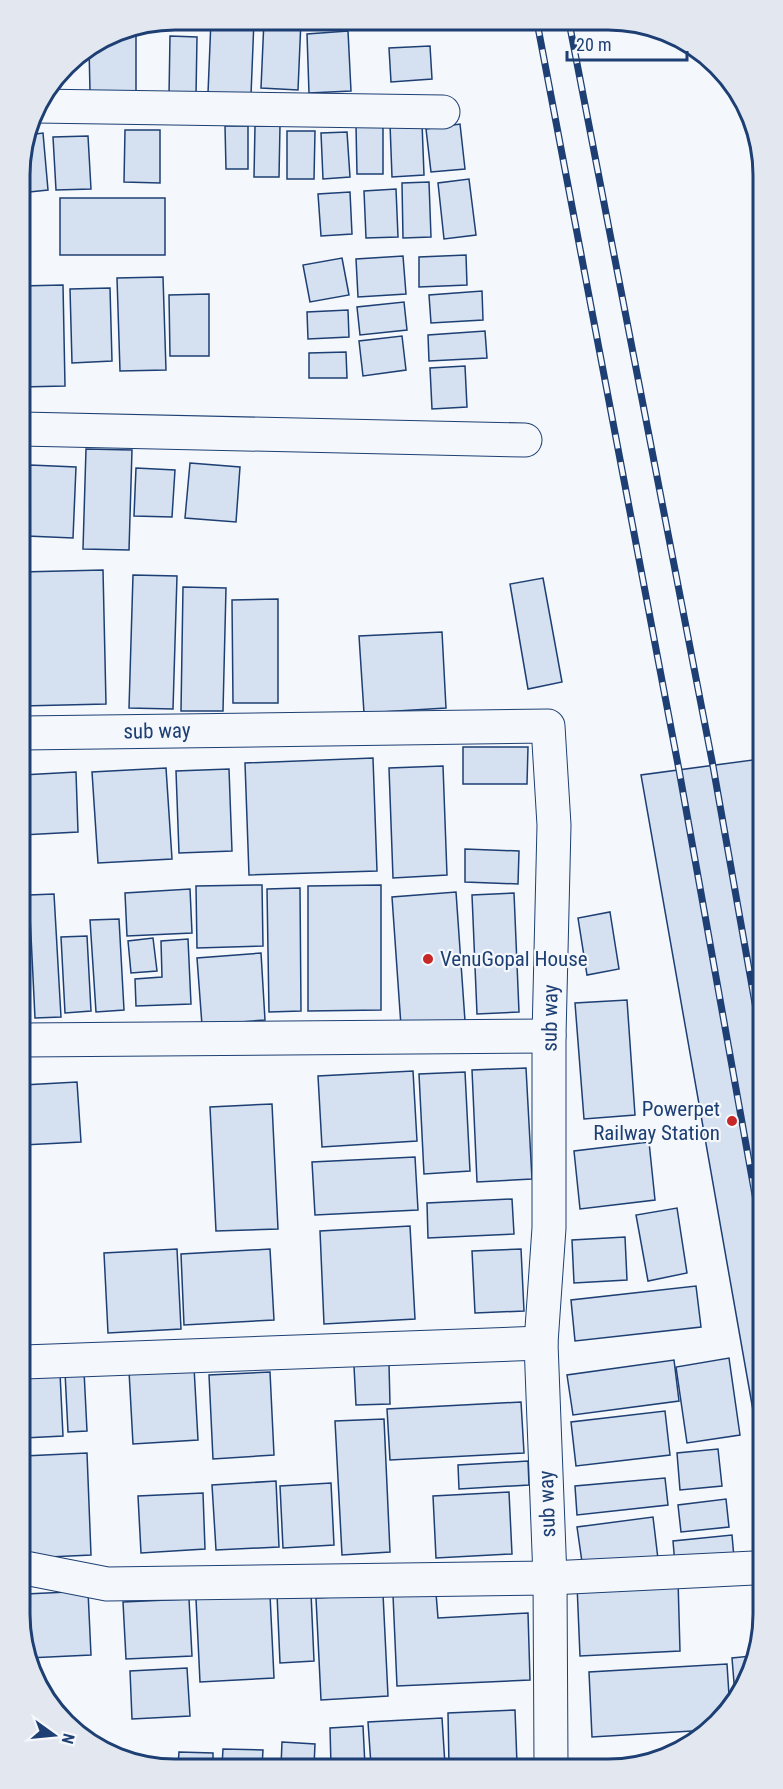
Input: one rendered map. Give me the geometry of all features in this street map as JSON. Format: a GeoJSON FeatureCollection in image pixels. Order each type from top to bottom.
{"type":"FeatureCollection","features":[{"type":"Feature","properties":{"kind":"street"},"geometry":{"type":"LineString","coordinates":[[47,106],[442,112]]}},
{"type":"Feature","properties":{"kind":"street"},"geometry":{"type":"LineString","coordinates":[[30,429],[525,440]]}},
{"type":"Feature","properties":{"kind":"street","name":"sub way"},"geometry":{"type":"LineString","coordinates":[[30,733],[548,726],[554,825],[549,1036],[549,1228],[541,1343],[550,1578],[551,1759]]}},
{"type":"Feature","properties":{"kind":"street"},"geometry":{"type":"LineString","coordinates":[[30,1040],[549,1036]]}},
{"type":"Feature","properties":{"kind":"street"},"geometry":{"type":"LineString","coordinates":[[30,1362],[541,1343]]}},
{"type":"Feature","properties":{"kind":"street"},"geometry":{"type":"LineString","coordinates":[[30,1569],[107,1584],[550,1578],[753,1568]]}},
{"type":"Feature","properties":{"kind":"building"},"geometry":{"type":"Polygon","coordinates":[[[211,30],[254,30],[251,95],[208,93],[211,30]]]}},
{"type":"Feature","properties":{"kind":"building"},"geometry":{"type":"Polygon","coordinates":[[[264,30],[301,30],[298,90],[261,88],[264,30]]]}},
{"type":"Feature","properties":{"kind":"building"},"geometry":{"type":"Polygon","coordinates":[[[348,31],[351,91],[309,93],[307,34],[348,31]]]}},
{"type":"Feature","properties":{"kind":"building"},"geometry":{"type":"Polygon","coordinates":[[[136,35],[136,91],[90,91],[89,58],[119,41],[136,35]]]}},
{"type":"Feature","properties":{"kind":"building"},"geometry":{"type":"Polygon","coordinates":[[[170,36],[197,37],[196,96],[169,96],[170,36]]]}},
{"type":"Feature","properties":{"kind":"building"},"geometry":{"type":"Polygon","coordinates":[[[430,46],[432,79],[391,82],[389,48],[430,46]]]}},
{"type":"Feature","properties":{"kind":"building"},"geometry":{"type":"Polygon","coordinates":[[[422,123],[424,175],[392,177],[390,124],[422,123]]]}},
{"type":"Feature","properties":{"kind":"building"},"geometry":{"type":"Polygon","coordinates":[[[460,124],[465,169],[431,172],[426,129],[460,124]]]}},
{"type":"Feature","properties":{"kind":"building"},"geometry":{"type":"Polygon","coordinates":[[[383,125],[383,174],[357,174],[356,126],[383,125]]]}},
{"type":"Feature","properties":{"kind":"building"},"geometry":{"type":"Polygon","coordinates":[[[225,126],[248,126],[248,169],[226,169],[225,126]]]}},
{"type":"Feature","properties":{"kind":"building"},"geometry":{"type":"Polygon","coordinates":[[[255,126],[280,126],[279,177],[254,177],[255,126]]]}},
{"type":"Feature","properties":{"kind":"building"},"geometry":{"type":"Polygon","coordinates":[[[125,130],[160,130],[160,183],[124,182],[125,130]]]}},
{"type":"Feature","properties":{"kind":"building"},"geometry":{"type":"Polygon","coordinates":[[[287,131],[315,131],[314,179],[287,179],[287,131]]]}},
{"type":"Feature","properties":{"kind":"building"},"geometry":{"type":"Polygon","coordinates":[[[347,132],[350,177],[323,179],[321,133],[347,132]]]}},
{"type":"Feature","properties":{"kind":"building"},"geometry":{"type":"Polygon","coordinates":[[[43,133],[48,190],[30,192],[30,165],[36,134],[43,133]]]}},
{"type":"Feature","properties":{"kind":"building"},"geometry":{"type":"Polygon","coordinates":[[[88,136],[91,189],[56,190],[53,137],[88,136]]]}},
{"type":"Feature","properties":{"kind":"building"},"geometry":{"type":"Polygon","coordinates":[[[469,179],[476,235],[444,239],[438,183],[469,179]]]}},
{"type":"Feature","properties":{"kind":"building"},"geometry":{"type":"Polygon","coordinates":[[[429,182],[431,237],[403,238],[402,183],[429,182]]]}},
{"type":"Feature","properties":{"kind":"building"},"geometry":{"type":"Polygon","coordinates":[[[396,189],[398,237],[366,238],[364,191],[396,189]]]}},
{"type":"Feature","properties":{"kind":"building"},"geometry":{"type":"Polygon","coordinates":[[[350,192],[352,234],[321,236],[318,194],[350,192]]]}},
{"type":"Feature","properties":{"kind":"building"},"geometry":{"type":"Polygon","coordinates":[[[60,198],[165,198],[165,255],[60,255],[60,198]]]}},
{"type":"Feature","properties":{"kind":"building"},"geometry":{"type":"Polygon","coordinates":[[[466,255],[467,285],[419,287],[419,257],[466,255]]]}},
{"type":"Feature","properties":{"kind":"building"},"geometry":{"type":"Polygon","coordinates":[[[403,256],[406,294],[358,297],[356,259],[403,256]]]}},
{"type":"Feature","properties":{"kind":"building"},"geometry":{"type":"Polygon","coordinates":[[[342,258],[349,295],[310,302],[303,265],[342,258]]]}},
{"type":"Feature","properties":{"kind":"building"},"geometry":{"type":"Polygon","coordinates":[[[163,277],[166,370],[120,371],[117,278],[163,277]]]}},
{"type":"Feature","properties":{"kind":"building"},"geometry":{"type":"Polygon","coordinates":[[[63,285],[65,386],[30,387],[30,286],[63,285]]]}},
{"type":"Feature","properties":{"kind":"building"},"geometry":{"type":"Polygon","coordinates":[[[110,288],[112,361],[72,363],[70,289],[110,288]]]}},
{"type":"Feature","properties":{"kind":"building"},"geometry":{"type":"Polygon","coordinates":[[[482,291],[483,320],[431,323],[429,295],[482,291]]]}},
{"type":"Feature","properties":{"kind":"building"},"geometry":{"type":"Polygon","coordinates":[[[209,294],[209,356],[170,356],[169,295],[209,294]]]}},
{"type":"Feature","properties":{"kind":"building"},"geometry":{"type":"Polygon","coordinates":[[[404,302],[407,330],[360,335],[357,307],[404,302]]]}},
{"type":"Feature","properties":{"kind":"building"},"geometry":{"type":"Polygon","coordinates":[[[348,310],[349,337],[308,339],[307,312],[348,310]]]}},
{"type":"Feature","properties":{"kind":"building"},"geometry":{"type":"Polygon","coordinates":[[[485,331],[487,358],[429,361],[428,335],[485,331]]]}},
{"type":"Feature","properties":{"kind":"building"},"geometry":{"type":"Polygon","coordinates":[[[402,336],[406,370],[363,376],[359,341],[402,336]]]}},
{"type":"Feature","properties":{"kind":"building"},"geometry":{"type":"Polygon","coordinates":[[[346,352],[347,378],[309,378],[309,353],[346,352]]]}},
{"type":"Feature","properties":{"kind":"building"},"geometry":{"type":"Polygon","coordinates":[[[465,366],[467,407],[432,409],[430,368],[465,366]]]}},
{"type":"Feature","properties":{"kind":"building"},"geometry":{"type":"Polygon","coordinates":[[[86,449],[132,450],[129,550],[83,549],[86,449]]]}},
{"type":"Feature","properties":{"kind":"building"},"geometry":{"type":"Polygon","coordinates":[[[190,463],[240,467],[236,522],[185,518],[190,463]]]}},
{"type":"Feature","properties":{"kind":"building"},"geometry":{"type":"Polygon","coordinates":[[[30,465],[76,467],[73,538],[30,536],[30,465]]]}},
{"type":"Feature","properties":{"kind":"building"},"geometry":{"type":"Polygon","coordinates":[[[136,468],[175,470],[172,517],[134,516],[136,468]]]}},
{"type":"Feature","properties":{"kind":"building"},"geometry":{"type":"Polygon","coordinates":[[[103,570],[106,704],[30,706],[30,572],[103,570]]]}},
{"type":"Feature","properties":{"kind":"building"},"geometry":{"type":"Polygon","coordinates":[[[133,575],[177,576],[173,709],[129,708],[133,575]]]}},
{"type":"Feature","properties":{"kind":"building"},"geometry":{"type":"Polygon","coordinates":[[[543,578],[562,682],[528,689],[510,584],[543,578]]]}},
{"type":"Feature","properties":{"kind":"building"},"geometry":{"type":"Polygon","coordinates":[[[183,587],[226,588],[223,711],[181,711],[183,587]]]}},
{"type":"Feature","properties":{"kind":"building"},"geometry":{"type":"Polygon","coordinates":[[[278,599],[278,703],[233,703],[232,600],[278,599]]]}},
{"type":"Feature","properties":{"kind":"building"},"geometry":{"type":"Polygon","coordinates":[[[442,632],[446,708],[364,713],[359,636],[442,632]]]}},
{"type":"Feature","properties":{"kind":"building"},"geometry":{"type":"Polygon","coordinates":[[[463,747],[528,747],[527,784],[463,784],[463,747]]]}},
{"type":"Feature","properties":{"kind":"building"},"geometry":{"type":"Polygon","coordinates":[[[373,758],[377,871],[249,875],[245,763],[373,758]]]}},
{"type":"Feature","properties":{"kind":"building","name":"Powerpet Railway Station"},"geometry":{"type":"Polygon","coordinates":[[[753,760],[753,1410],[641,775],[753,760]]]}},
{"type":"Feature","properties":{"kind":"building"},"geometry":{"type":"Polygon","coordinates":[[[443,766],[447,875],[393,878],[389,768],[443,766]]]}},
{"type":"Feature","properties":{"kind":"building"},"geometry":{"type":"Polygon","coordinates":[[[166,768],[172,859],[98,863],[92,772],[166,768]]]}},
{"type":"Feature","properties":{"kind":"building"},"geometry":{"type":"Polygon","coordinates":[[[229,769],[232,851],[179,853],[176,771],[229,769]]]}},
{"type":"Feature","properties":{"kind":"building"},"geometry":{"type":"Polygon","coordinates":[[[76,772],[78,832],[30,835],[30,775],[76,772]]]}},
{"type":"Feature","properties":{"kind":"building"},"geometry":{"type":"Polygon","coordinates":[[[465,849],[519,851],[518,884],[465,882],[465,849]]]}},
{"type":"Feature","properties":{"kind":"building"},"geometry":{"type":"Polygon","coordinates":[[[262,885],[263,946],[197,948],[196,886],[262,885]]]}},
{"type":"Feature","properties":{"kind":"building"},"geometry":{"type":"Polygon","coordinates":[[[381,885],[381,1010],[308,1011],[308,886],[381,885]]]}},
{"type":"Feature","properties":{"kind":"building"},"geometry":{"type":"Polygon","coordinates":[[[300,888],[301,1011],[269,1012],[267,889],[300,888]]]}},
{"type":"Feature","properties":{"kind":"building"},"geometry":{"type":"Polygon","coordinates":[[[190,889],[192,933],[127,936],[125,893],[190,889]]]}},
{"type":"Feature","properties":{"kind":"building","name":"VenuGopal House"},"geometry":{"type":"Polygon","coordinates":[[[456,892],[465,1021],[401,1026],[392,897],[456,892]]]}},
{"type":"Feature","properties":{"kind":"building"},"geometry":{"type":"Polygon","coordinates":[[[514,893],[519,1012],[477,1014],[472,895],[514,893]]]}},
{"type":"Feature","properties":{"kind":"building"},"geometry":{"type":"Polygon","coordinates":[[[54,894],[61,1017],[35,1018],[30,895],[54,894]]]}},
{"type":"Feature","properties":{"kind":"building"},"geometry":{"type":"Polygon","coordinates":[[[610,912],[619,969],[587,975],[578,918],[610,912]]]}},
{"type":"Feature","properties":{"kind":"building"},"geometry":{"type":"Polygon","coordinates":[[[119,919],[124,1010],[96,1012],[90,920],[119,919]]]}},
{"type":"Feature","properties":{"kind":"building"},"geometry":{"type":"Polygon","coordinates":[[[87,936],[91,1011],[65,1013],[61,937],[87,936]]]}},
{"type":"Feature","properties":{"kind":"building"},"geometry":{"type":"Polygon","coordinates":[[[153,938],[157,971],[131,973],[128,941],[153,938]]]}},
{"type":"Feature","properties":{"kind":"building"},"geometry":{"type":"Polygon","coordinates":[[[188,939],[191,1004],[136,1006],[135,979],[162,977],[161,941],[188,939]]]}},
{"type":"Feature","properties":{"kind":"building"},"geometry":{"type":"Polygon","coordinates":[[[261,953],[265,1020],[202,1025],[197,958],[261,953]]]}},
{"type":"Feature","properties":{"kind":"building"},"geometry":{"type":"Polygon","coordinates":[[[627,1000],[635,1115],[584,1119],[575,1003],[627,1000]]]}},
{"type":"Feature","properties":{"kind":"building"},"geometry":{"type":"Polygon","coordinates":[[[526,1068],[532,1179],[477,1182],[472,1070],[526,1068]]]}},
{"type":"Feature","properties":{"kind":"building"},"geometry":{"type":"Polygon","coordinates":[[[413,1071],[417,1141],[322,1147],[318,1076],[413,1071]]]}},
{"type":"Feature","properties":{"kind":"building"},"geometry":{"type":"Polygon","coordinates":[[[465,1072],[470,1171],[424,1174],[419,1074],[465,1072]]]}},
{"type":"Feature","properties":{"kind":"building"},"geometry":{"type":"Polygon","coordinates":[[[77,1082],[81,1142],[30,1145],[30,1085],[77,1082]]]}},
{"type":"Feature","properties":{"kind":"building"},"geometry":{"type":"Polygon","coordinates":[[[272,1104],[278,1229],[216,1231],[210,1107],[272,1104]]]}},
{"type":"Feature","properties":{"kind":"building"},"geometry":{"type":"Polygon","coordinates":[[[649,1142],[655,1200],[580,1209],[574,1151],[649,1142]]]}},
{"type":"Feature","properties":{"kind":"building"},"geometry":{"type":"Polygon","coordinates":[[[415,1157],[418,1210],[315,1215],[312,1162],[415,1157]]]}},
{"type":"Feature","properties":{"kind":"building"},"geometry":{"type":"Polygon","coordinates":[[[512,1199],[514,1234],[428,1238],[427,1203],[512,1199]]]}},
{"type":"Feature","properties":{"kind":"building"},"geometry":{"type":"Polygon","coordinates":[[[677,1208],[687,1273],[648,1281],[636,1215],[677,1208]]]}},
{"type":"Feature","properties":{"kind":"building"},"geometry":{"type":"Polygon","coordinates":[[[410,1226],[415,1319],[324,1324],[320,1231],[410,1226]]]}},
{"type":"Feature","properties":{"kind":"building"},"geometry":{"type":"Polygon","coordinates":[[[625,1237],[627,1280],[574,1283],[572,1240],[625,1237]]]}},
{"type":"Feature","properties":{"kind":"building"},"geometry":{"type":"Polygon","coordinates":[[[177,1249],[181,1329],[108,1333],[104,1253],[177,1249]]]}},
{"type":"Feature","properties":{"kind":"building"},"geometry":{"type":"Polygon","coordinates":[[[270,1249],[274,1320],[184,1325],[181,1254],[270,1249]]]}},
{"type":"Feature","properties":{"kind":"building"},"geometry":{"type":"Polygon","coordinates":[[[521,1249],[524,1311],[475,1313],[472,1251],[521,1249]]]}},
{"type":"Feature","properties":{"kind":"building"},"geometry":{"type":"Polygon","coordinates":[[[696,1286],[701,1327],[575,1341],[571,1300],[696,1286]]]}},
{"type":"Feature","properties":{"kind":"building"},"geometry":{"type":"Polygon","coordinates":[[[729,1358],[740,1435],[687,1443],[676,1367],[729,1358]]]}},
{"type":"Feature","properties":{"kind":"building"},"geometry":{"type":"Polygon","coordinates":[[[674,1360],[679,1401],[573,1415],[567,1375],[674,1360]]]}},
{"type":"Feature","properties":{"kind":"building"},"geometry":{"type":"Polygon","coordinates":[[[389,1364],[390,1404],[356,1405],[354,1366],[389,1364]]]}},
{"type":"Feature","properties":{"kind":"building"},"geometry":{"type":"Polygon","coordinates":[[[194,1367],[198,1440],[133,1444],[129,1371],[194,1367]]]}},
{"type":"Feature","properties":{"kind":"building"},"geometry":{"type":"Polygon","coordinates":[[[84,1371],[87,1431],[68,1432],[65,1372],[84,1371]]]}},
{"type":"Feature","properties":{"kind":"building"},"geometry":{"type":"Polygon","coordinates":[[[270,1372],[274,1455],[213,1459],[209,1375],[270,1372]]]}},
{"type":"Feature","properties":{"kind":"building"},"geometry":{"type":"Polygon","coordinates":[[[60,1373],[63,1436],[30,1438],[30,1375],[60,1373]]]}},
{"type":"Feature","properties":{"kind":"building"},"geometry":{"type":"Polygon","coordinates":[[[521,1402],[524,1453],[390,1460],[387,1409],[521,1402]]]}},
{"type":"Feature","properties":{"kind":"building"},"geometry":{"type":"Polygon","coordinates":[[[665,1411],[670,1455],[576,1466],[571,1422],[665,1411]]]}},
{"type":"Feature","properties":{"kind":"building"},"geometry":{"type":"Polygon","coordinates":[[[384,1419],[390,1552],[342,1555],[335,1421],[384,1419]]]}},
{"type":"Feature","properties":{"kind":"building"},"geometry":{"type":"Polygon","coordinates":[[[718,1449],[722,1486],[680,1490],[677,1453],[718,1449]]]}},
{"type":"Feature","properties":{"kind":"building"},"geometry":{"type":"Polygon","coordinates":[[[87,1453],[91,1555],[30,1558],[30,1456],[87,1453]]]}},
{"type":"Feature","properties":{"kind":"building"},"geometry":{"type":"Polygon","coordinates":[[[528,1461],[529,1485],[459,1489],[458,1465],[528,1461]]]}},
{"type":"Feature","properties":{"kind":"building"},"geometry":{"type":"Polygon","coordinates":[[[665,1478],[668,1505],[577,1515],[575,1486],[665,1478]]]}},
{"type":"Feature","properties":{"kind":"building"},"geometry":{"type":"Polygon","coordinates":[[[276,1481],[279,1547],[216,1550],[212,1485],[276,1481]]]}},
{"type":"Feature","properties":{"kind":"building"},"geometry":{"type":"Polygon","coordinates":[[[331,1483],[334,1545],[283,1548],[280,1486],[331,1483]]]}},
{"type":"Feature","properties":{"kind":"building"},"geometry":{"type":"Polygon","coordinates":[[[509,1492],[512,1554],[436,1558],[433,1496],[509,1492]]]}},
{"type":"Feature","properties":{"kind":"building"},"geometry":{"type":"Polygon","coordinates":[[[203,1493],[205,1549],[141,1553],[138,1496],[203,1493]]]}},
{"type":"Feature","properties":{"kind":"building"},"geometry":{"type":"Polygon","coordinates":[[[726,1499],[729,1527],[681,1532],[678,1505],[726,1499]]]}},
{"type":"Feature","properties":{"kind":"building"},"geometry":{"type":"Polygon","coordinates":[[[653,1517],[658,1559],[583,1569],[577,1527],[653,1517]]]}},
{"type":"Feature","properties":{"kind":"building"},"geometry":{"type":"Polygon","coordinates":[[[732,1535],[734,1558],[675,1565],[673,1541],[732,1535]]]}},
{"type":"Feature","properties":{"kind":"building"},"geometry":{"type":"Polygon","coordinates":[[[678,1580],[680,1651],[580,1656],[577,1585],[678,1580]]]}},
{"type":"Feature","properties":{"kind":"building"},"geometry":{"type":"Polygon","coordinates":[[[88,1591],[91,1655],[37,1658],[31,1633],[30,1594],[88,1591]]]}},
{"type":"Feature","properties":{"kind":"building"},"geometry":{"type":"Polygon","coordinates":[[[311,1593],[314,1661],[280,1663],[277,1594],[311,1593]]]}},
{"type":"Feature","properties":{"kind":"building"},"geometry":{"type":"Polygon","coordinates":[[[436,1593],[438,1618],[528,1613],[530,1680],[397,1686],[393,1595],[436,1593]]]}},
{"type":"Feature","properties":{"kind":"building"},"geometry":{"type":"Polygon","coordinates":[[[383,1594],[388,1696],[321,1700],[316,1598],[383,1594]]]}},
{"type":"Feature","properties":{"kind":"building"},"geometry":{"type":"Polygon","coordinates":[[[270,1595],[274,1678],[200,1682],[196,1599],[270,1595]]]}},
{"type":"Feature","properties":{"kind":"building"},"geometry":{"type":"Polygon","coordinates":[[[189,1599],[192,1656],[126,1659],[123,1602],[189,1599]]]}},
{"type":"Feature","properties":{"kind":"building"},"geometry":{"type":"Polygon","coordinates":[[[747,1656],[734,1686],[732,1658],[747,1656]]]}},
{"type":"Feature","properties":{"kind":"building"},"geometry":{"type":"Polygon","coordinates":[[[727,1664],[729,1694],[711,1717],[694,1731],[592,1737],[589,1672],[727,1664]]]}},
{"type":"Feature","properties":{"kind":"building"},"geometry":{"type":"Polygon","coordinates":[[[187,1668],[190,1716],[132,1719],[130,1671],[187,1668]]]}},
{"type":"Feature","properties":{"kind":"building"},"geometry":{"type":"Polygon","coordinates":[[[515,1710],[517,1759],[449,1759],[448,1713],[515,1710]]]}},
{"type":"Feature","properties":{"kind":"building"},"geometry":{"type":"Polygon","coordinates":[[[442,1718],[445,1759],[371,1759],[368,1722],[442,1718]]]}},
{"type":"Feature","properties":{"kind":"building"},"geometry":{"type":"Polygon","coordinates":[[[363,1726],[365,1759],[331,1759],[330,1728],[363,1726]]]}},
{"type":"Feature","properties":{"kind":"building"},"geometry":{"type":"Polygon","coordinates":[[[282,1742],[315,1744],[314,1759],[281,1759],[282,1742]]]}},
{"type":"Feature","properties":{"kind":"building"},"geometry":{"type":"Polygon","coordinates":[[[223,1749],[263,1750],[262,1759],[222,1759],[223,1749]]]}},
{"type":"Feature","properties":{"kind":"building"},"geometry":{"type":"Polygon","coordinates":[[[179,1752],[213,1753],[213,1759],[178,1759],[179,1752]]]}},
{"type":"Feature","properties":{"kind":"railway"},"geometry":{"type":"LineString","coordinates":[[539,30],[679,770],[753,1184]]}},
{"type":"Feature","properties":{"kind":"railway"},"geometry":{"type":"LineString","coordinates":[[571,30],[713,766],[753,992]]}},
{"type":"Feature","properties":{"kind":"place","name":"VenuGopal House"},"geometry":{"type":"Point","coordinates":[428,959]}},
{"type":"Feature","properties":{"kind":"place","name":"Powerpet Railway Station"},"geometry":{"type":"Point","coordinates":[732,1121]}}]}
